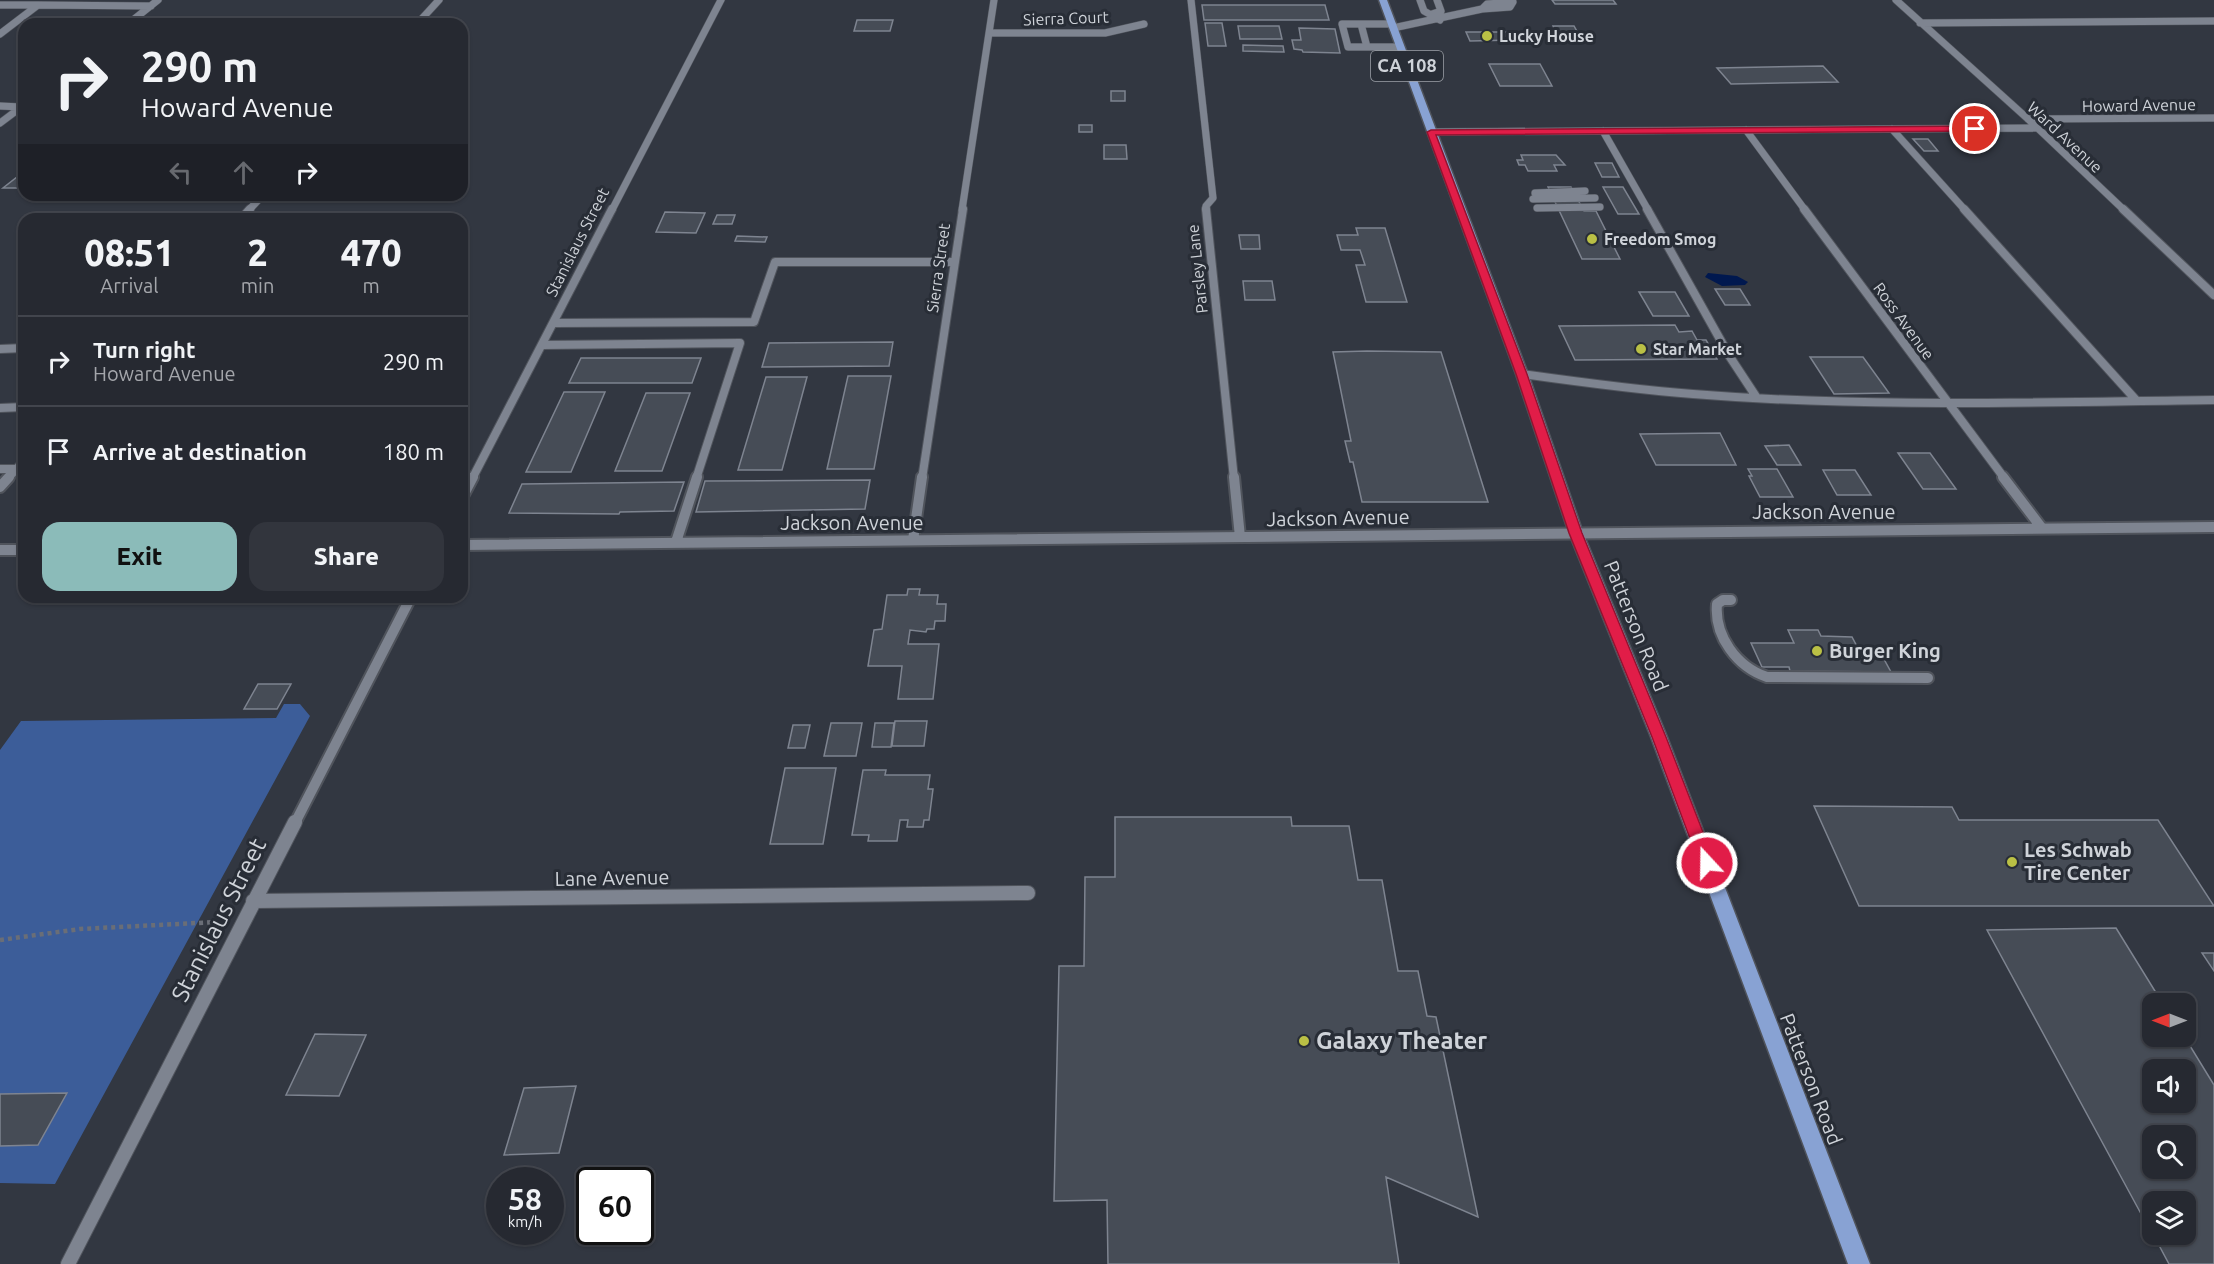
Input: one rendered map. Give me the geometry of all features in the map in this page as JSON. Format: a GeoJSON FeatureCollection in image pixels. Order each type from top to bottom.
{"type":"FeatureCollection","features":[{"type":"Feature","properties":{"kind":"main road","name":"Patterson Road"},"geometry":{"type":"LineString","coordinates":[[1383,0],[1522,374],[1576,533],[1659,737],[1859,1264]]}},
{"type":"Feature","properties":{"kind":"street"},"geometry":{"type":"LineString","coordinates":[[136,18],[158,0]]}},
{"type":"Feature","properties":{"kind":"street"},"geometry":{"type":"LineString","coordinates":[[422,18],[439,0]]}},
{"type":"Feature","properties":{"kind":"street","name":"Stanislaus Street"},"geometry":{"type":"LineString","coordinates":[[468,487],[721,0]]}},
{"type":"Feature","properties":{"kind":"street","name":"Sierra Street"},"geometry":{"type":"LineString","coordinates":[[913,540],[994,0]]}},
{"type":"Feature","properties":{"kind":"street","name":"Parsley Lane"},"geometry":{"type":"LineString","coordinates":[[1191,0],[1213,198],[1206,206],[1240,537]]}},
{"type":"Feature","properties":{"kind":"street"},"geometry":{"type":"LineString","coordinates":[[1420,0],[1424,10],[1440,20]]}},
{"type":"Feature","properties":{"kind":"street"},"geometry":{"type":"LineString","coordinates":[[1432,14],[1441,11],[1437,0]]}},
{"type":"Feature","properties":{"kind":"street","name":"Ward Avenue"},"geometry":{"type":"LineString","coordinates":[[1896,0],[2028,119],[2214,295]]}},
{"type":"Feature","properties":{"kind":"street"},"geometry":{"type":"LineString","coordinates":[[1400,47],[1348,47],[1342,24],[1392,26],[1440,20],[1482,9],[1510,7],[1513,1]]}},
{"type":"Feature","properties":{"kind":"street"},"geometry":{"type":"LineString","coordinates":[[0,5],[151,6]]}},
{"type":"Feature","properties":{"kind":"street"},"geometry":{"type":"LineString","coordinates":[[21,18],[38,5]]}},
{"type":"Feature","properties":{"kind":"street"},"geometry":{"type":"LineString","coordinates":[[0,34],[18,20]]}},
{"type":"Feature","properties":{"kind":"street"},"geometry":{"type":"LineString","coordinates":[[1920,23],[2214,21]]}},
{"type":"Feature","properties":{"kind":"street","name":"Sierra Court"},"geometry":{"type":"LineString","coordinates":[[989,33],[1105,33],[1144,24]]}},
{"type":"Feature","properties":{"kind":"street"},"geometry":{"type":"LineString","coordinates":[[1361,24],[1367,47]]}},
{"type":"Feature","properties":{"kind":"street"},"geometry":{"type":"LineString","coordinates":[[0,106],[18,106]]}},
{"type":"Feature","properties":{"kind":"street"},"geometry":{"type":"LineString","coordinates":[[0,123],[18,110]]}},
{"type":"Feature","properties":{"kind":"street","name":"Howard Avenue"},"geometry":{"type":"LineString","coordinates":[[2028,119],[2214,118]]}},
{"type":"Feature","properties":{"kind":"street"},"geometry":{"type":"LineString","coordinates":[[1431,132],[2037,128]]}},
{"type":"Feature","properties":{"kind":"street"},"geometry":{"type":"LineString","coordinates":[[1892,129],[2136,400]]}},
{"type":"Feature","properties":{"kind":"street","name":"Ross Avenue"},"geometry":{"type":"LineString","coordinates":[[1746,130],[2041,527]]}},
{"type":"Feature","properties":{"kind":"street"},"geometry":{"type":"LineString","coordinates":[[1603,131],[1730,357],[1757,398]]}},
{"type":"Feature","properties":{"kind":"street"},"geometry":{"type":"LineString","coordinates":[[1532,196],[1593,195]]}},
{"type":"Feature","properties":{"kind":"street"},"geometry":{"type":"LineString","coordinates":[[246,213],[258,201]]}},
{"type":"Feature","properties":{"kind":"street"},"geometry":{"type":"LineString","coordinates":[[1537,208],[1600,207]]}},
{"type":"Feature","properties":{"kind":"street"},"geometry":{"type":"LineString","coordinates":[[554,323],[754,322],[775,262],[953,262]]}},
{"type":"Feature","properties":{"kind":"street"},"geometry":{"type":"LineString","coordinates":[[542,345],[740,343],[676,542]]}},
{"type":"Feature","properties":{"kind":"street"},"geometry":{"type":"LineString","coordinates":[[0,349],[18,348]]}},
{"type":"Feature","properties":{"kind":"street"},"geometry":{"type":"LineString","coordinates":[[1522,374],[1581,383],[1757,398],[1947,403],[2214,400]]}},
{"type":"Feature","properties":{"kind":"street"},"geometry":{"type":"LineString","coordinates":[[0,408],[18,407]]}},
{"type":"Feature","properties":{"kind":"street"},"geometry":{"type":"LineString","coordinates":[[0,469],[16,469]]}},
{"type":"Feature","properties":{"kind":"street"},"geometry":{"type":"LineString","coordinates":[[0,488],[16,469]]}},
{"type":"Feature","properties":{"kind":"street","name":"Jackson Avenue"},"geometry":{"type":"LineString","coordinates":[[468,545],[2214,527]]}},
{"type":"Feature","properties":{"kind":"street"},"geometry":{"type":"LineString","coordinates":[[0,550],[18,550]]}},
{"type":"Feature","properties":{"kind":"street"},"geometry":{"type":"LineString","coordinates":[[1731,600],[1723,600],[1717,604],[1717,619],[1739,662],[1757,674],[1767,677],[1928,678]]}},
{"type":"Feature","properties":{"kind":"street","name":"Stanislaus Street"},"geometry":{"type":"LineString","coordinates":[[68,1264],[408,603]]}},
{"type":"Feature","properties":{"kind":"street","name":"Lane Avenue"},"geometry":{"type":"LineString","coordinates":[[253,901],[1028,893]]}},
{"type":"Feature","properties":{"kind":"path"},"geometry":{"type":"LineString","coordinates":[[0,940],[110,927],[192,922],[243,923]]}},
{"type":"Feature","properties":{"kind":"shaded area"},"geometry":{"type":"Polygon","coordinates":[[[1708,273],[1737,276],[1748,282],[1745,285],[1722,286],[1705,277],[1708,273]]]}},
{"type":"Feature","properties":{"kind":"shaded area"},"geometry":{"type":"Polygon","coordinates":[[[284,704],[300,704],[310,716],[55,1184],[0,1183],[0,750],[21,721],[276,718],[284,704]]]}},
{"type":"Feature","properties":{"kind":"building"},"geometry":{"type":"Polygon","coordinates":[[[1552,0],[1613,0],[1616,4],[1555,4],[1552,0]]]}},
{"type":"Feature","properties":{"kind":"building"},"geometry":{"type":"Polygon","coordinates":[[[1202,5],[1325,5],[1329,20],[1204,20],[1202,5]]]}},
{"type":"Feature","properties":{"kind":"building"},"geometry":{"type":"Polygon","coordinates":[[[857,20],[893,20],[890,31],[854,31],[857,20]]]}},
{"type":"Feature","properties":{"kind":"building"},"geometry":{"type":"Polygon","coordinates":[[[1205,23],[1222,23],[1226,46],[1208,46],[1205,23]]]}},
{"type":"Feature","properties":{"kind":"building"},"geometry":{"type":"Polygon","coordinates":[[[1238,26],[1279,26],[1282,39],[1240,39],[1238,26]]]}},
{"type":"Feature","properties":{"kind":"building"},"geometry":{"type":"Polygon","coordinates":[[[1553,26],[1574,26],[1583,42],[1561,42],[1553,26]]]}},
{"type":"Feature","properties":{"kind":"building"},"geometry":{"type":"Polygon","coordinates":[[[1299,28],[1335,29],[1340,53],[1303,52],[1294,49],[1292,40],[1301,40],[1299,28]]]}},
{"type":"Feature","properties":{"kind":"building"},"geometry":{"type":"Polygon","coordinates":[[[1466,32],[1508,32],[1513,40],[1470,41],[1466,32]]]}},
{"type":"Feature","properties":{"kind":"building"},"geometry":{"type":"Polygon","coordinates":[[[1243,45],[1283,46],[1284,52],[1243,51],[1243,45]]]}},
{"type":"Feature","properties":{"kind":"building"},"geometry":{"type":"Polygon","coordinates":[[[1489,64],[1540,64],[1552,86],[1500,86],[1489,64]]]}},
{"type":"Feature","properties":{"kind":"building"},"geometry":{"type":"Polygon","coordinates":[[[1823,66],[1838,82],[1731,84],[1717,68],[1823,66]]]}},
{"type":"Feature","properties":{"kind":"building"},"geometry":{"type":"Polygon","coordinates":[[[1111,91],[1125,91],[1125,101],[1111,101],[1111,91]]]}},
{"type":"Feature","properties":{"kind":"building"},"geometry":{"type":"Polygon","coordinates":[[[1079,125],[1092,125],[1092,132],[1079,132],[1079,125]]]}},
{"type":"Feature","properties":{"kind":"building"},"geometry":{"type":"Polygon","coordinates":[[[1913,139],[1928,139],[1938,151],[1924,151],[1913,139]]]}},
{"type":"Feature","properties":{"kind":"building"},"geometry":{"type":"Polygon","coordinates":[[[1104,145],[1126,145],[1127,159],[1104,159],[1104,145]]]}},
{"type":"Feature","properties":{"kind":"building"},"geometry":{"type":"Polygon","coordinates":[[[1521,155],[1556,155],[1565,165],[1554,165],[1557,171],[1528,171],[1525,165],[1519,165],[1517,160],[1523,160],[1521,155]]]}},
{"type":"Feature","properties":{"kind":"building"},"geometry":{"type":"Polygon","coordinates":[[[1595,163],[1612,163],[1619,177],[1602,177],[1595,163]]]}},
{"type":"Feature","properties":{"kind":"building"},"geometry":{"type":"Polygon","coordinates":[[[17,177],[18,177],[18,188],[3,188],[17,177]]]}},
{"type":"Feature","properties":{"kind":"building"},"geometry":{"type":"Polygon","coordinates":[[[1548,187],[1571,187],[1584,211],[1596,211],[1620,259],[1582,259],[1548,187]]]}},
{"type":"Feature","properties":{"kind":"building"},"geometry":{"type":"Polygon","coordinates":[[[1603,187],[1623,187],[1639,214],[1618,214],[1603,187]]]}},
{"type":"Feature","properties":{"kind":"building"},"geometry":{"type":"Polygon","coordinates":[[[665,212],[705,213],[696,233],[656,232],[665,212]]]}},
{"type":"Feature","properties":{"kind":"building"},"geometry":{"type":"Polygon","coordinates":[[[717,215],[735,215],[732,224],[713,224],[717,215]]]}},
{"type":"Feature","properties":{"kind":"building"},"geometry":{"type":"Polygon","coordinates":[[[1356,228],[1385,228],[1407,302],[1366,302],[1356,265],[1365,265],[1360,250],[1341,250],[1337,235],[1358,235],[1356,228]]]}},
{"type":"Feature","properties":{"kind":"building"},"geometry":{"type":"Polygon","coordinates":[[[1239,235],[1259,235],[1260,249],[1241,249],[1239,235]]]}},
{"type":"Feature","properties":{"kind":"building"},"geometry":{"type":"Polygon","coordinates":[[[737,236],[767,237],[765,242],[735,241],[737,236]]]}},
{"type":"Feature","properties":{"kind":"building"},"geometry":{"type":"Polygon","coordinates":[[[1243,281],[1272,281],[1275,300],[1245,300],[1243,281]]]}},
{"type":"Feature","properties":{"kind":"building"},"geometry":{"type":"Polygon","coordinates":[[[1715,289],[1740,289],[1750,305],[1725,305],[1715,289]]]}},
{"type":"Feature","properties":{"kind":"building"},"geometry":{"type":"Polygon","coordinates":[[[1639,292],[1675,292],[1689,316],[1653,316],[1639,292]]]}},
{"type":"Feature","properties":{"kind":"building","name":"Star Market"},"geometry":{"type":"Polygon","coordinates":[[[1675,325],[1679,332],[1692,331],[1697,340],[1706,340],[1717,359],[1575,360],[1559,326],[1675,325]]]}},
{"type":"Feature","properties":{"kind":"building"},"geometry":{"type":"Polygon","coordinates":[[[893,342],[889,366],[762,367],[769,343],[893,342]]]}},
{"type":"Feature","properties":{"kind":"building"},"geometry":{"type":"Polygon","coordinates":[[[1333,352],[1441,352],[1488,502],[1362,502],[1353,462],[1350,462],[1345,441],[1351,441],[1333,352]]]}},
{"type":"Feature","properties":{"kind":"building"},"geometry":{"type":"Polygon","coordinates":[[[1810,357],[1863,357],[1889,393],[1834,394],[1810,357]]]}},
{"type":"Feature","properties":{"kind":"building"},"geometry":{"type":"Polygon","coordinates":[[[581,358],[701,358],[692,383],[569,383],[581,358]]]}},
{"type":"Feature","properties":{"kind":"building"},"geometry":{"type":"Polygon","coordinates":[[[848,376],[891,376],[874,469],[827,469],[848,376]]]}},
{"type":"Feature","properties":{"kind":"building"},"geometry":{"type":"Polygon","coordinates":[[[766,377],[807,377],[782,470],[738,470],[766,377]]]}},
{"type":"Feature","properties":{"kind":"building"},"geometry":{"type":"Polygon","coordinates":[[[564,392],[605,392],[571,472],[526,472],[564,392]]]}},
{"type":"Feature","properties":{"kind":"building"},"geometry":{"type":"Polygon","coordinates":[[[646,393],[690,393],[662,471],[615,471],[646,393]]]}},
{"type":"Feature","properties":{"kind":"building"},"geometry":{"type":"Polygon","coordinates":[[[1720,433],[1736,465],[1656,465],[1640,434],[1720,433]]]}},
{"type":"Feature","properties":{"kind":"building"},"geometry":{"type":"Polygon","coordinates":[[[1789,445],[1801,465],[1777,465],[1765,446],[1789,445]]]}},
{"type":"Feature","properties":{"kind":"building"},"geometry":{"type":"Polygon","coordinates":[[[1898,453],[1930,453],[1956,489],[1923,489],[1898,453]]]}},
{"type":"Feature","properties":{"kind":"building"},"geometry":{"type":"Polygon","coordinates":[[[1748,469],[1777,469],[1793,497],[1760,497],[1749,476],[1752,476],[1748,469]]]}},
{"type":"Feature","properties":{"kind":"building"},"geometry":{"type":"Polygon","coordinates":[[[1823,470],[1855,470],[1871,495],[1837,495],[1823,470]]]}},
{"type":"Feature","properties":{"kind":"building"},"geometry":{"type":"Polygon","coordinates":[[[870,480],[865,509],[696,512],[705,481],[870,480]]]}},
{"type":"Feature","properties":{"kind":"building"},"geometry":{"type":"Polygon","coordinates":[[[684,482],[674,511],[620,512],[619,514],[509,513],[522,484],[684,482]]]}},
{"type":"Feature","properties":{"kind":"building"},"geometry":{"type":"Polygon","coordinates":[[[908,589],[920,589],[919,595],[938,595],[937,604],[946,604],[945,621],[935,621],[934,629],[927,629],[926,632],[910,630],[908,644],[939,644],[933,699],[898,699],[902,666],[868,666],[874,630],[882,629],[887,595],[907,595],[908,589]]]}},
{"type":"Feature","properties":{"kind":"building"},"geometry":{"type":"Polygon","coordinates":[[[1788,630],[1818,630],[1821,636],[1852,637],[1860,652],[1880,652],[1891,672],[1790,671],[1789,667],[1762,667],[1751,643],[1794,643],[1788,630]]]}},
{"type":"Feature","properties":{"kind":"building"},"geometry":{"type":"Polygon","coordinates":[[[258,684],[291,684],[277,709],[244,709],[258,684]]]}},
{"type":"Feature","properties":{"kind":"building"},"geometry":{"type":"Polygon","coordinates":[[[895,721],[927,721],[924,746],[892,746],[895,721]]]}},
{"type":"Feature","properties":{"kind":"building"},"geometry":{"type":"Polygon","coordinates":[[[831,723],[862,723],[856,756],[824,756],[831,723]]]}},
{"type":"Feature","properties":{"kind":"building"},"geometry":{"type":"Polygon","coordinates":[[[875,723],[894,723],[891,747],[872,747],[875,723]]]}},
{"type":"Feature","properties":{"kind":"building"},"geometry":{"type":"Polygon","coordinates":[[[793,725],[810,725],[805,748],[788,748],[793,725]]]}},
{"type":"Feature","properties":{"kind":"building"},"geometry":{"type":"Polygon","coordinates":[[[785,768],[836,768],[823,844],[770,844],[785,768]]]}},
{"type":"Feature","properties":{"kind":"building"},"geometry":{"type":"Polygon","coordinates":[[[863,770],[886,770],[885,775],[930,775],[928,789],[933,789],[929,820],[924,820],[923,827],[907,827],[908,820],[900,820],[897,841],[868,841],[869,835],[852,835],[863,770]]]}},
{"type":"Feature","properties":{"kind":"building","name":"Les Schwab Tire Center"},"geometry":{"type":"Polygon","coordinates":[[[1814,806],[1952,807],[1959,820],[2158,820],[2214,906],[1859,906],[1814,806]]]}},
{"type":"Feature","properties":{"kind":"building"},"geometry":{"type":"Polygon","coordinates":[[[1115,817],[1291,817],[1292,826],[1349,826],[1358,880],[1382,880],[1398,971],[1418,971],[1427,1016],[1436,1017],[1478,1217],[1386,1177],[1399,1264],[1108,1264],[1107,1200],[1054,1201],[1059,966],[1084,966],[1085,877],[1115,877],[1115,817]]]}},
{"type":"Feature","properties":{"kind":"building"},"geometry":{"type":"Polygon","coordinates":[[[2116,928],[2156,993],[2142,993],[2142,1047],[2191,1047],[2214,1085],[2214,1264],[2169,1264],[2159,1245],[2196,1245],[2196,1191],[2142,1191],[2142,1216],[1987,930],[2116,928]]]}},
{"type":"Feature","properties":{"kind":"building"},"geometry":{"type":"Polygon","coordinates":[[[2202,953],[2214,953],[2214,971],[2202,953]]]}},
{"type":"Feature","properties":{"kind":"building"},"geometry":{"type":"Polygon","coordinates":[[[315,1034],[366,1035],[339,1096],[286,1095],[315,1034]]]}},
{"type":"Feature","properties":{"kind":"building"},"geometry":{"type":"Polygon","coordinates":[[[576,1086],[559,1153],[504,1155],[524,1088],[576,1086]]]}},
{"type":"Feature","properties":{"kind":"building"},"geometry":{"type":"Polygon","coordinates":[[[67,1093],[38,1145],[0,1146],[0,1094],[67,1093]]]}},
{"type":"Feature","properties":{"kind":"place","name":"Lucky House"},"geometry":{"type":"Point","coordinates":[1487,36]}},
{"type":"Feature","properties":{"kind":"place","name":"Freedom Smog"},"geometry":{"type":"Point","coordinates":[1592,239]}},
{"type":"Feature","properties":{"kind":"place","name":"Star Market"},"geometry":{"type":"Point","coordinates":[1641,349]}},
{"type":"Feature","properties":{"kind":"place","name":"Burger King"},"geometry":{"type":"Point","coordinates":[1817,651]}},
{"type":"Feature","properties":{"kind":"place","name":"Les Schwab Tire Center"},"geometry":{"type":"Point","coordinates":[2012,862]}},
{"type":"Feature","properties":{"kind":"place","name":"Galaxy Theater"},"geometry":{"type":"Point","coordinates":[1304,1041]}},
{"type":"Feature","properties":{"kind":"route"},"geometry":{"type":"LineString","coordinates":[[1707,863],[1659,737],[1576,533],[1522,374],[1431,132],[1975,129]]}}]}
